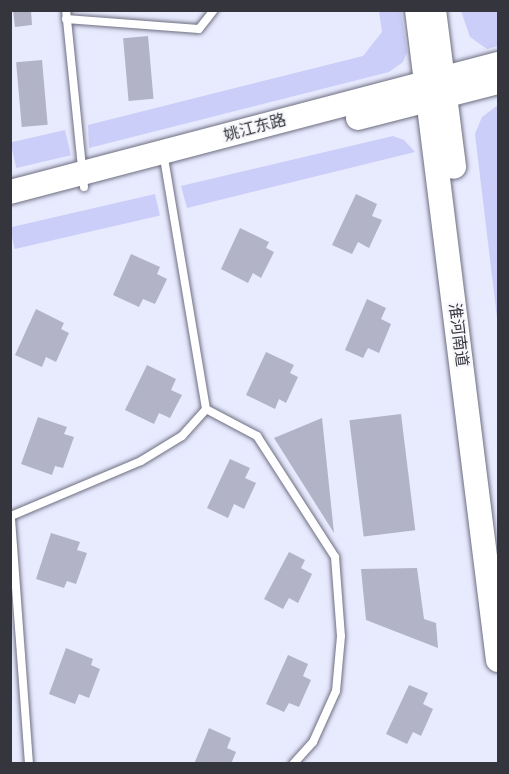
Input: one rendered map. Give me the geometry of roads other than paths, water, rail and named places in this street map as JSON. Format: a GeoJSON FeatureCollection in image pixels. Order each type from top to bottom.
{"type":"FeatureCollection","features":[{"type":"Feature","properties":{"kind":"street","name":"淮河南道"},"geometry":{"type":"LineString","coordinates":[[417,10],[436,89],[498,527]]}},
{"type":"Feature","properties":{"kind":"street","name":"淮河南道"},"geometry":{"type":"LineString","coordinates":[[434,10],[436,89],[498,660]]}},
{"type":"Feature","properties":{"kind":"street","name":"姚江东路"},"geometry":{"type":"LineString","coordinates":[[10,206],[83,181],[436,89],[498,64]]}},
{"type":"Feature","properties":{"kind":"street","name":"姚江东路"},"geometry":{"type":"LineString","coordinates":[[436,89],[498,82]]}},
{"type":"Feature","properties":{"kind":"street","name":"姚江东路"},"geometry":{"type":"LineString","coordinates":[[10,192],[83,181]]}},
{"type":"Feature","properties":{"kind":"lane"},"geometry":{"type":"LineString","coordinates":[[83,181],[66,15],[199,29],[214,10]]}},
{"type":"Feature","properties":{"kind":"lane"},"geometry":{"type":"LineString","coordinates":[[164,159],[206,409]]}},
{"type":"Feature","properties":{"kind":"lane"},"geometry":{"type":"LineString","coordinates":[[29,764],[11,516],[141,461],[182,436],[206,409]]}},
{"type":"Feature","properties":{"kind":"lane"},"geometry":{"type":"LineString","coordinates":[[206,409],[257,436],[335,557],[341,636],[336,691],[313,742],[293,764]]}}]}
